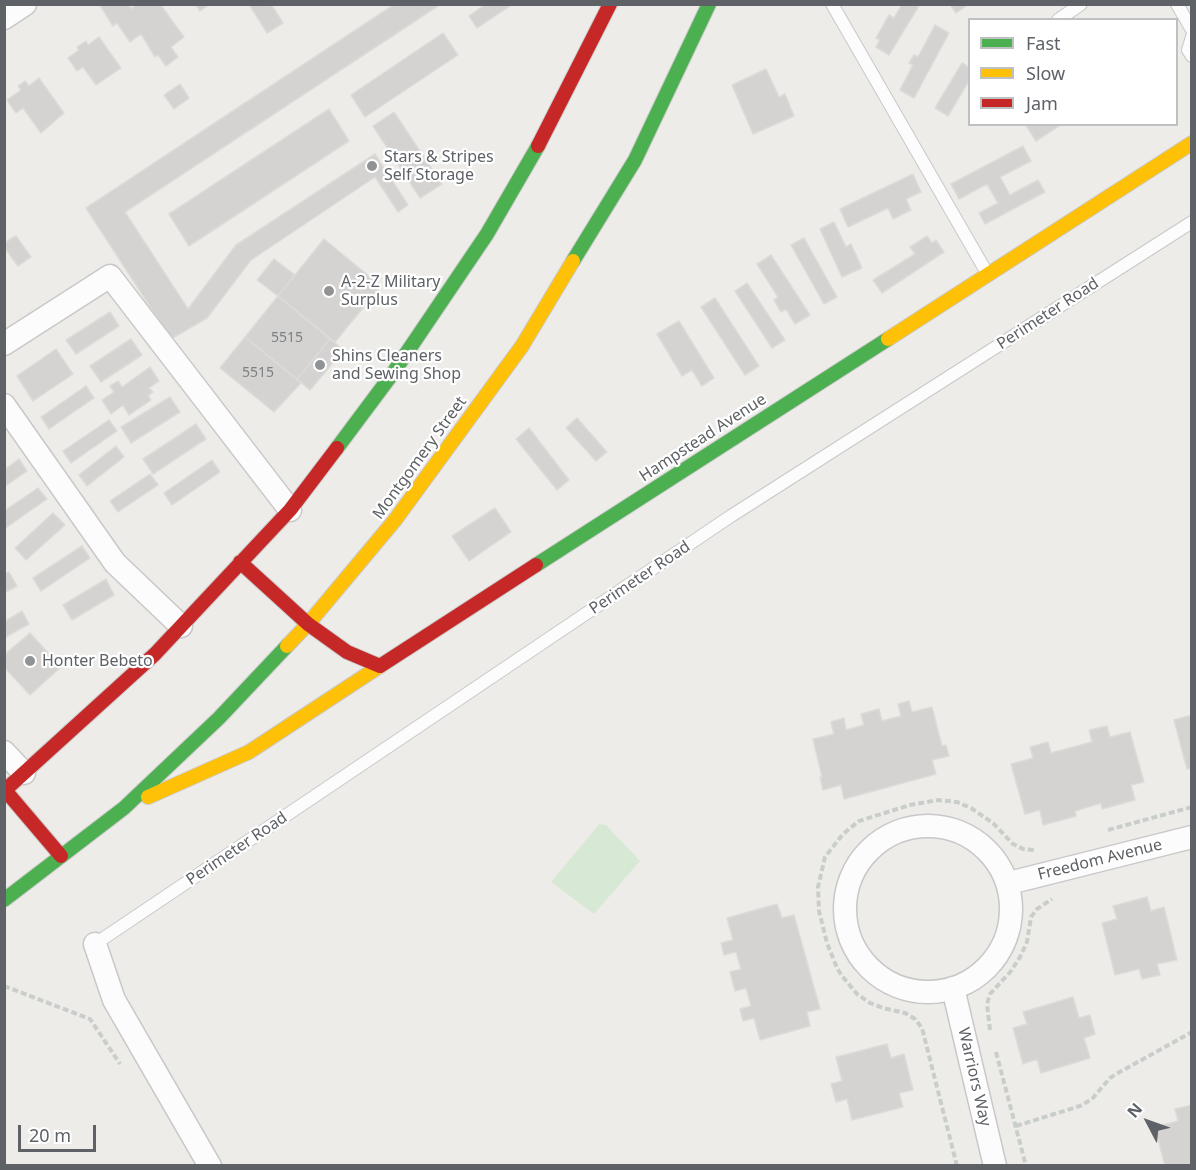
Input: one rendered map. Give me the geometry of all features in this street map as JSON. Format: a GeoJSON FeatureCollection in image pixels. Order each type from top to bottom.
{"type":"FeatureCollection","features":[{"type":"Feature","properties":{"kind":"street"},"geometry":{"type":"LineString","coordinates":[[4,18],[25,4]]}},
{"type":"Feature","properties":{"kind":"street"},"geometry":{"type":"LineString","coordinates":[[61,856],[5,790],[106,700],[181,626],[290,510],[393,373],[487,234],[544,136],[610,4]]}},
{"type":"Feature","properties":{"kind":"street","name":"Montgomery Street"},"geometry":{"type":"LineString","coordinates":[[4,900],[124,808],[219,718],[308,624],[395,520],[522,345],[634,160],[709,4]]}},
{"type":"Feature","properties":{"kind":"street","name":"Hampstead Avenue"},"geometry":{"type":"LineString","coordinates":[[124,808],[249,753],[380,666],[1191,143]]}},
{"type":"Feature","properties":{"kind":"street"},"geometry":{"type":"LineString","coordinates":[[4,344],[110,276],[290,510]]}},
{"type":"Feature","properties":{"kind":"street"},"geometry":{"type":"LineString","coordinates":[[4,405],[115,563],[181,626]]}},
{"type":"Feature","properties":{"kind":"street"},"geometry":{"type":"LineString","coordinates":[[240,562],[308,624],[347,652],[380,666]]}},
{"type":"Feature","properties":{"kind":"street"},"geometry":{"type":"LineString","coordinates":[[4,752],[24,773]]}},
{"type":"Feature","properties":{"kind":"street"},"geometry":{"type":"LineString","coordinates":[[918,826],[944,827],[969,837],[990,854],[1009,883],[1011,903],[1008,930],[997,955],[978,975],[953,988],[926,992],[898,987],[874,973],[856,952],[846,925],[846,898],[854,871],[870,849],[892,834],[918,826]]}},
{"type":"Feature","properties":{"kind":"street","name":"Freedom Avenue"},"geometry":{"type":"LineString","coordinates":[[1009,883],[1191,837]]}},
{"type":"Feature","properties":{"kind":"street"},"geometry":{"type":"LineString","coordinates":[[95,944],[114,1000],[210,1166]]}},
{"type":"Feature","properties":{"kind":"street","name":"Warriors Way"},"geometry":{"type":"LineString","coordinates":[[953,988],[994,1166]]}},
{"type":"Feature","properties":{"kind":"lane"},"geometry":{"type":"LineString","coordinates":[[832,4],[987,274]]}},
{"type":"Feature","properties":{"kind":"lane"},"geometry":{"type":"LineString","coordinates":[[1061,18],[1081,4]]}},
{"type":"Feature","properties":{"kind":"lane"},"geometry":{"type":"LineString","coordinates":[[1177,4],[1191,30]]}},
{"type":"Feature","properties":{"kind":"lane"},"geometry":{"type":"LineString","coordinates":[[1191,37],[1188,50],[1191,56]]}},
{"type":"Feature","properties":{"kind":"lane","name":"Perimeter Road"},"geometry":{"type":"LineString","coordinates":[[95,944],[721,523],[1191,222]]}},
{"type":"Feature","properties":{"kind":"path"},"geometry":{"type":"LineString","coordinates":[[957,1166],[922,1028],[915,1019],[905,1013],[870,1003],[857,994],[837,968],[827,943],[819,911],[818,887],[825,857],[843,834],[859,821],[910,805],[938,800],[957,802],[982,814],[1013,844],[1023,849],[1041,848]]}},
{"type":"Feature","properties":{"kind":"path"},"geometry":{"type":"LineString","coordinates":[[1101,832],[1191,807]]}},
{"type":"Feature","properties":{"kind":"path"},"geometry":{"type":"LineString","coordinates":[[991,1035],[987,1004],[990,994],[1011,971],[1020,957],[1027,942],[1031,917],[1043,904],[1061,897]]}},
{"type":"Feature","properties":{"kind":"path"},"geometry":{"type":"LineString","coordinates":[[4,986],[90,1018]]}},
{"type":"Feature","properties":{"kind":"path"},"geometry":{"type":"LineString","coordinates":[[1016,1126],[1080,1106],[1092,1099],[1110,1078],[1191,1032]]}},
{"type":"Feature","properties":{"kind":"path"},"geometry":{"type":"LineString","coordinates":[[994,1046],[1026,1166]]}},
{"type":"Feature","properties":{"kind":"green space"},"geometry":{"type":"Polygon","coordinates":[[[599,824],[606,825],[640,861],[594,914],[551,882],[599,824]]]}},
{"type":"Feature","properties":{"kind":"building"},"geometry":{"type":"Polygon","coordinates":[[[99,4],[128,4],[131,9],[137,4],[160,4],[184,37],[171,47],[178,57],[166,66],[158,55],[155,57],[141,34],[130,42],[117,23],[113,26],[99,4]]]}},
{"type":"Feature","properties":{"kind":"building"},"geometry":{"type":"Polygon","coordinates":[[[195,4],[210,4],[200,11],[195,4]]]}},
{"type":"Feature","properties":{"kind":"building"},"geometry":{"type":"Polygon","coordinates":[[[249,4],[271,4],[283,23],[267,33],[249,4]]]}},
{"type":"Feature","properties":{"kind":"building"},"geometry":{"type":"Polygon","coordinates":[[[395,4],[441,4],[125,212],[188,309],[236,245],[375,154],[408,205],[398,212],[375,177],[251,260],[207,318],[171,339],[86,208],[395,4]]]}},
{"type":"Feature","properties":{"kind":"building"},"geometry":{"type":"Polygon","coordinates":[[[486,4],[513,4],[477,28],[469,16],[486,4]]]}},
{"type":"Feature","properties":{"kind":"building"},"geometry":{"type":"Polygon","coordinates":[[[902,4],[920,4],[889,55],[876,47],[880,40],[876,38],[889,15],[894,18],[902,4]]]}},
{"type":"Feature","properties":{"kind":"building"},"geometry":{"type":"Polygon","coordinates":[[[950,4],[969,4],[956,13],[950,4]]]}},
{"type":"Feature","properties":{"kind":"building"},"geometry":{"type":"Polygon","coordinates":[[[935,25],[949,33],[914,98],[900,90],[913,65],[909,63],[914,55],[918,57],[935,25]]]}},
{"type":"Feature","properties":{"kind":"building"},"geometry":{"type":"Polygon","coordinates":[[[443,33],[458,55],[365,117],[351,95],[443,33]]]}},
{"type":"Feature","properties":{"kind":"building"},"geometry":{"type":"Polygon","coordinates":[[[99,37],[121,68],[96,85],[83,67],[77,71],[68,58],[79,50],[77,47],[86,41],[88,45],[99,37]]]}},
{"type":"Feature","properties":{"kind":"building"},"geometry":{"type":"Polygon","coordinates":[[[962,63],[968,67],[968,82],[948,116],[935,108],[962,63]]]}},
{"type":"Feature","properties":{"kind":"building"},"geometry":{"type":"Polygon","coordinates":[[[766,69],[779,97],[785,94],[794,116],[753,134],[732,85],[766,69]]]}},
{"type":"Feature","properties":{"kind":"building"},"geometry":{"type":"Polygon","coordinates":[[[39,78],[64,113],[41,133],[23,108],[16,113],[7,100],[21,90],[18,86],[25,81],[29,86],[39,78]]]}},
{"type":"Feature","properties":{"kind":"building"},"geometry":{"type":"Polygon","coordinates":[[[180,84],[189,98],[174,109],[164,95],[180,84]]]}},
{"type":"Feature","properties":{"kind":"building"},"geometry":{"type":"Polygon","coordinates":[[[329,109],[349,141],[189,246],[169,214],[329,109]]]}},
{"type":"Feature","properties":{"kind":"building"},"geometry":{"type":"Polygon","coordinates":[[[394,112],[442,184],[420,198],[373,126],[394,112]]]}},
{"type":"Feature","properties":{"kind":"building"},"geometry":{"type":"Polygon","coordinates":[[[1026,126],[1059,126],[1036,141],[1026,126]]]}},
{"type":"Feature","properties":{"kind":"building"},"geometry":{"type":"Polygon","coordinates":[[[1023,146],[1031,161],[1000,177],[1010,195],[1038,180],[1045,192],[985,224],[979,213],[998,203],[987,184],[959,199],[951,184],[1023,146]]]}},
{"type":"Feature","properties":{"kind":"building"},"geometry":{"type":"Polygon","coordinates":[[[913,174],[921,192],[906,199],[911,210],[893,219],[888,208],[848,227],[840,209],[913,174]]]}},
{"type":"Feature","properties":{"kind":"building"},"geometry":{"type":"Polygon","coordinates":[[[834,222],[846,247],[851,244],[862,268],[842,277],[820,229],[834,222]]]}},
{"type":"Feature","properties":{"kind":"building"},"geometry":{"type":"Polygon","coordinates":[[[16,236],[31,257],[18,266],[4,247],[4,243],[16,236]]]}},
{"type":"Feature","properties":{"kind":"building"},"geometry":{"type":"Polygon","coordinates":[[[927,236],[932,243],[936,240],[944,252],[882,293],[873,280],[915,254],[910,247],[927,236]]]}},
{"type":"Feature","properties":{"kind":"building"},"geometry":{"type":"Polygon","coordinates":[[[804,238],[837,297],[824,304],[791,245],[804,238]]]}},
{"type":"Feature","properties":{"kind":"building","name":"A-2-Z Military Surplus"},"geometry":{"type":"Polygon","coordinates":[[[324,239],[381,286],[335,342],[278,296],[324,239]]]}},
{"type":"Feature","properties":{"kind":"building"},"geometry":{"type":"Polygon","coordinates":[[[771,255],[810,315],[795,324],[786,309],[781,312],[774,300],[778,297],[757,264],[771,255]]]}},
{"type":"Feature","properties":{"kind":"building"},"geometry":{"type":"Polygon","coordinates":[[[274,259],[295,275],[278,296],[257,280],[274,259]]]}},
{"type":"Feature","properties":{"kind":"building"},"geometry":{"type":"Polygon","coordinates":[[[747,283],[785,340],[772,348],[735,291],[747,283]]]}},
{"type":"Feature","properties":{"kind":"building"},"geometry":{"type":"Polygon","coordinates":[[[278,296],[330,339],[297,379],[245,337],[278,296]]]}},
{"type":"Feature","properties":{"kind":"building"},"geometry":{"type":"Polygon","coordinates":[[[715,298],[759,366],[745,375],[701,307],[715,298]]]}},
{"type":"Feature","properties":{"kind":"building"},"geometry":{"type":"Polygon","coordinates":[[[110,312],[119,326],[76,354],[66,340],[110,312]]]}},
{"type":"Feature","properties":{"kind":"building"},"geometry":{"type":"Polygon","coordinates":[[[679,321],[714,378],[702,386],[692,370],[682,376],[657,334],[679,321]]]}},
{"type":"Feature","properties":{"kind":"building"},"geometry":{"type":"Polygon","coordinates":[[[245,337],[301,383],[274,412],[220,368],[245,337]]]}},
{"type":"Feature","properties":{"kind":"building"},"geometry":{"type":"Polygon","coordinates":[[[131,339],[142,355],[101,382],[90,366],[131,339]]]}},
{"type":"Feature","properties":{"kind":"building","name":"Shins Cleaners and Sewing Shop"},"geometry":{"type":"Polygon","coordinates":[[[330,339],[344,350],[310,390],[297,379],[330,339]]]}},
{"type":"Feature","properties":{"kind":"building"},"geometry":{"type":"Polygon","coordinates":[[[56,349],[73,374],[33,401],[17,376],[56,349]]]}},
{"type":"Feature","properties":{"kind":"building"},"geometry":{"type":"Polygon","coordinates":[[[150,367],[159,381],[149,388],[153,392],[148,396],[151,400],[129,415],[123,405],[111,414],[102,400],[114,392],[110,386],[118,381],[122,387],[150,367]]]}},
{"type":"Feature","properties":{"kind":"building"},"geometry":{"type":"Polygon","coordinates":[[[86,386],[94,398],[49,429],[41,417],[86,386]]]}},
{"type":"Feature","properties":{"kind":"building"},"geometry":{"type":"Polygon","coordinates":[[[170,397],[180,412],[131,443],[121,427],[170,397]]]}},
{"type":"Feature","properties":{"kind":"building"},"geometry":{"type":"Polygon","coordinates":[[[577,418],[607,452],[596,461],[566,428],[577,418]]]}},
{"type":"Feature","properties":{"kind":"building"},"geometry":{"type":"Polygon","coordinates":[[[109,420],[117,431],[71,463],[63,451],[109,420]]]}},
{"type":"Feature","properties":{"kind":"building"},"geometry":{"type":"Polygon","coordinates":[[[196,424],[206,439],[153,474],[143,459],[196,424]]]}},
{"type":"Feature","properties":{"kind":"building"},"geometry":{"type":"Polygon","coordinates":[[[529,428],[569,480],[557,490],[516,439],[529,428]]]}},
{"type":"Feature","properties":{"kind":"building"},"geometry":{"type":"Polygon","coordinates":[[[116,446],[124,457],[87,486],[79,475],[116,446]]]}},
{"type":"Feature","properties":{"kind":"building"},"geometry":{"type":"Polygon","coordinates":[[[19,459],[27,471],[4,487],[4,470],[19,459]]]}},
{"type":"Feature","properties":{"kind":"building"},"geometry":{"type":"Polygon","coordinates":[[[212,460],[220,472],[172,505],[164,493],[212,460]]]}},
{"type":"Feature","properties":{"kind":"building"},"geometry":{"type":"Polygon","coordinates":[[[150,474],[158,485],[118,512],[110,501],[150,474]]]}},
{"type":"Feature","properties":{"kind":"building"},"geometry":{"type":"Polygon","coordinates":[[[38,488],[47,499],[4,529],[4,511],[38,488]]]}},
{"type":"Feature","properties":{"kind":"building"},"geometry":{"type":"Polygon","coordinates":[[[495,508],[511,532],[469,561],[452,536],[495,508]]]}},
{"type":"Feature","properties":{"kind":"building"},"geometry":{"type":"Polygon","coordinates":[[[53,513],[65,525],[26,560],[15,548],[53,513]]]}},
{"type":"Feature","properties":{"kind":"building"},"geometry":{"type":"Polygon","coordinates":[[[82,546],[90,558],[41,591],[33,578],[82,546]]]}},
{"type":"Feature","properties":{"kind":"building"},"geometry":{"type":"Polygon","coordinates":[[[9,572],[17,586],[4,593],[4,574],[9,572]]]}},
{"type":"Feature","properties":{"kind":"building"},"geometry":{"type":"Polygon","coordinates":[[[106,579],[114,595],[72,620],[63,605],[106,579]]]}},
{"type":"Feature","properties":{"kind":"building"},"geometry":{"type":"Polygon","coordinates":[[[22,611],[29,624],[4,638],[4,622],[22,611]]]}},
{"type":"Feature","properties":{"kind":"building","name":"Honter Bebeto"},"geometry":{"type":"Polygon","coordinates":[[[30,633],[61,667],[30,695],[4,667],[4,655],[30,633]]]}},
{"type":"Feature","properties":{"kind":"building"},"geometry":{"type":"Polygon","coordinates":[[[909,701],[912,712],[932,707],[942,746],[946,745],[949,756],[932,760],[936,774],[844,799],[841,785],[823,790],[813,739],[834,734],[831,722],[844,718],[846,730],[864,725],[861,714],[879,709],[882,721],[901,716],[898,704],[909,701]]]}},
{"type":"Feature","properties":{"kind":"building"},"geometry":{"type":"Polygon","coordinates":[[[1192,715],[1192,768],[1187,769],[1174,720],[1192,715]]]}},
{"type":"Feature","properties":{"kind":"building"},"geometry":{"type":"Polygon","coordinates":[[[1107,726],[1110,737],[1130,732],[1144,782],[1131,785],[1135,800],[1102,809],[1101,803],[1075,811],[1076,816],[1043,825],[1040,810],[1025,814],[1011,764],[1033,758],[1030,747],[1048,742],[1051,753],[1092,742],[1089,730],[1107,726]]]}},
{"type":"Feature","properties":{"kind":"building"},"geometry":{"type":"Polygon","coordinates":[[[1147,897],[1151,911],[1164,907],[1177,960],[1157,964],[1160,975],[1142,979],[1139,969],[1115,975],[1102,923],[1117,919],[1113,906],[1147,897]]]}},
{"type":"Feature","properties":{"kind":"building"},"geometry":{"type":"Polygon","coordinates":[[[777,904],[782,918],[794,915],[820,1009],[807,1012],[810,1026],[760,1040],[754,1018],[743,1021],[740,1009],[751,1006],[746,988],[735,991],[730,972],[741,969],[736,952],[724,955],[721,943],[733,940],[727,918],[777,904]]]}},
{"type":"Feature","properties":{"kind":"building"},"geometry":{"type":"Polygon","coordinates":[[[1073,997],[1079,1018],[1090,1015],[1095,1034],[1084,1038],[1090,1058],[1041,1073],[1037,1059],[1023,1064],[1013,1028],[1027,1024],[1023,1012],[1073,997]]]}},
{"type":"Feature","properties":{"kind":"building"},"geometry":{"type":"Polygon","coordinates":[[[887,1044],[891,1058],[904,1054],[913,1090],[899,1093],[903,1107],[852,1120],[847,1099],[836,1102],[831,1084],[842,1081],[836,1057],[887,1044]]]}},
{"type":"Feature","properties":{"kind":"building"},"geometry":{"type":"Polygon","coordinates":[[[1192,1105],[1192,1166],[1165,1166],[1155,1127],[1178,1121],[1175,1109],[1192,1105]]]}},
{"type":"Feature","properties":{"kind":"traffic: fast"},"geometry":{"type":"LineString","coordinates":[[573,261],[635,160],[709,4]]}},
{"type":"Feature","properties":{"kind":"traffic: fast"},"geometry":{"type":"LineString","coordinates":[[337,448],[393,373],[487,234],[538,146]]}},
{"type":"Feature","properties":{"kind":"traffic: fast"},"geometry":{"type":"LineString","coordinates":[[536,565],[888,339]]}},
{"type":"Feature","properties":{"kind":"traffic: fast"},"geometry":{"type":"LineString","coordinates":[[4,900],[124,808],[219,718],[287,646]]}},
{"type":"Feature","properties":{"kind":"traffic: slow"},"geometry":{"type":"LineString","coordinates":[[888,339],[1192,143]]}},
{"type":"Feature","properties":{"kind":"traffic: slow"},"geometry":{"type":"LineString","coordinates":[[287,646],[395,520],[522,346],[573,261]]}},
{"type":"Feature","properties":{"kind":"traffic: slow"},"geometry":{"type":"LineString","coordinates":[[148,797],[249,752],[380,666]]}},
{"type":"Feature","properties":{"kind":"traffic: jam"},"geometry":{"type":"LineString","coordinates":[[538,146],[610,4]]}},
{"type":"Feature","properties":{"kind":"traffic: jam"},"geometry":{"type":"LineString","coordinates":[[4,791],[155,654],[290,510],[337,448]]}},
{"type":"Feature","properties":{"kind":"traffic: jam"},"geometry":{"type":"LineString","coordinates":[[240,562],[308,624],[347,652],[380,666],[536,565]]}},
{"type":"Feature","properties":{"kind":"traffic: jam"},"geometry":{"type":"LineString","coordinates":[[5,790],[61,856]]}},
{"type":"Feature","properties":{"kind":"place","name":"Stars & Stripes Self Storage"},"geometry":{"type":"Point","coordinates":[372,166]}},
{"type":"Feature","properties":{"kind":"place","name":"A-2-Z Military Surplus"},"geometry":{"type":"Point","coordinates":[329,291]}},
{"type":"Feature","properties":{"kind":"place","name":"Shins Cleaners and Sewing Shop"},"geometry":{"type":"Point","coordinates":[320,365]}},
{"type":"Feature","properties":{"kind":"place","name":"Honter Bebeto"},"geometry":{"type":"Point","coordinates":[30,661]}}]}
